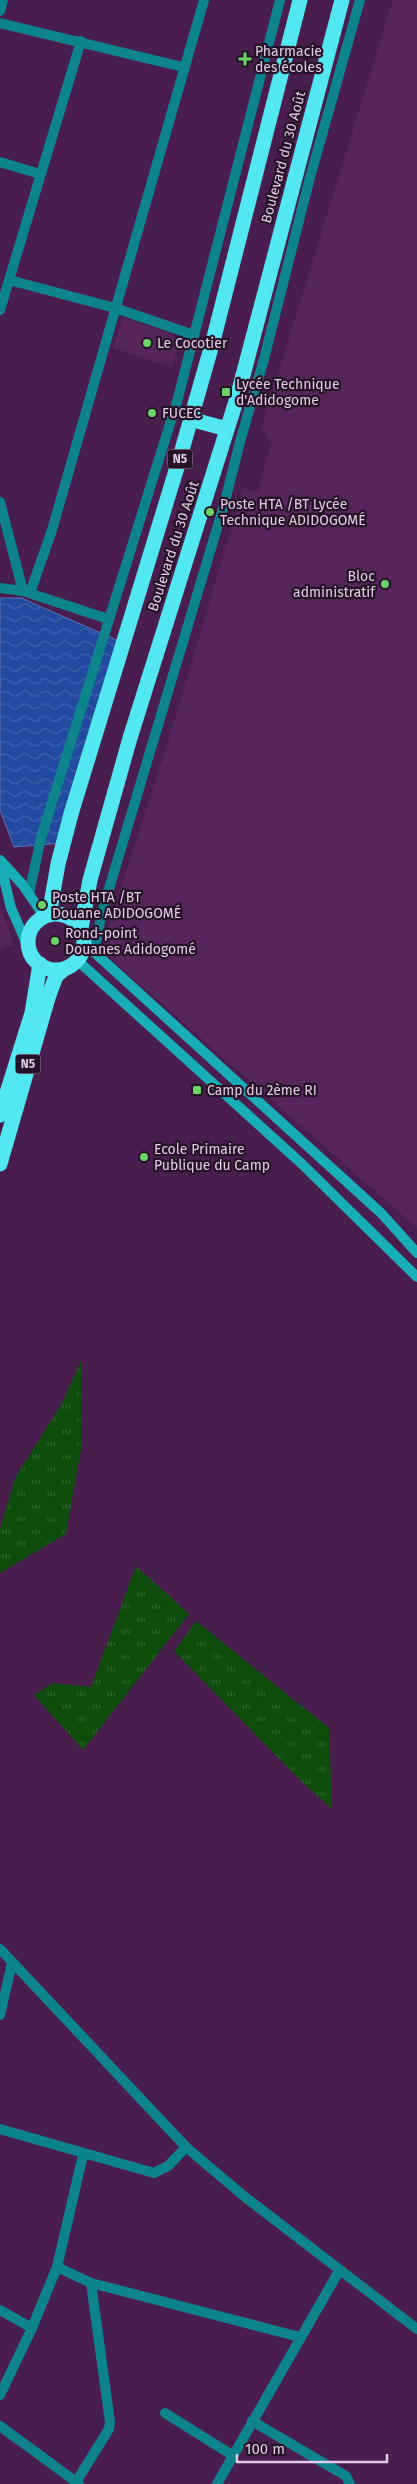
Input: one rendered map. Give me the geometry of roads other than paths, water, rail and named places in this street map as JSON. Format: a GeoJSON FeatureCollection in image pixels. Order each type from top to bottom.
{"type":"FeatureCollection","features":[{"type":"Feature","properties":{"kind":"highway","name":"Boulevard du 30 Août"},"geometry":{"type":"LineString","coordinates":[[46,916],[71,814],[223,304],[300,0]]}},
{"type":"Feature","properties":{"kind":"highway","name":"Boulevard du 30 Août"},"geometry":{"type":"LineString","coordinates":[[80,928],[90,880],[130,738],[227,429],[342,0]]}},
{"type":"Feature","properties":{"kind":"highway"},"geometry":{"type":"LineString","coordinates":[[190,419],[227,429]]}},
{"type":"Feature","properties":{"kind":"highway"},"geometry":{"type":"LineString","coordinates":[[46,916],[67,916],[80,928],[89,948],[77,960]]}},
{"type":"Feature","properties":{"kind":"highway","name":"N5"},"geometry":{"type":"LineString","coordinates":[[29,949],[30,932],[34,925],[46,916]]}},
{"type":"Feature","properties":{"kind":"highway"},"geometry":{"type":"LineString","coordinates":[[29,949],[40,964],[51,970],[64,969]]}},
{"type":"Feature","properties":{"kind":"highway","name":"N5"},"geometry":{"type":"LineString","coordinates":[[0,1164],[56,976],[77,960]]}},
{"type":"Feature","properties":{"kind":"highway","name":"N5"},"geometry":{"type":"LineString","coordinates":[[0,1115],[32,1012],[40,964]]}},
{"type":"Feature","properties":{"kind":"main road"},"geometry":{"type":"LineString","coordinates":[[0,861],[46,916]]}},
{"type":"Feature","properties":{"kind":"main road"},"geometry":{"type":"LineString","coordinates":[[0,861],[11,908],[29,949]]}},
{"type":"Feature","properties":{"kind":"main road"},"geometry":{"type":"LineString","coordinates":[[89,948],[381,1214],[417,1253]]}},
{"type":"Feature","properties":{"kind":"main road"},"geometry":{"type":"LineString","coordinates":[[77,960],[302,1164],[417,1277]]}},
{"type":"Feature","properties":{"kind":"street"},"geometry":{"type":"LineString","coordinates":[[0,11],[3,0]]}},
{"type":"Feature","properties":{"kind":"street"},"geometry":{"type":"LineString","coordinates":[[26,592],[52,530],[183,67],[204,0]]}},
{"type":"Feature","properties":{"kind":"street"},"geometry":{"type":"LineString","coordinates":[[89,948],[102,912],[224,506],[264,359],[309,181],[360,0]]}},
{"type":"Feature","properties":{"kind":"street"},"geometry":{"type":"LineString","coordinates":[[29,894],[40,838],[178,398],[276,1]]}},
{"type":"Feature","properties":{"kind":"street"},"geometry":{"type":"LineString","coordinates":[[0,23],[183,67]]}},
{"type":"Feature","properties":{"kind":"street"},"geometry":{"type":"LineString","coordinates":[[0,310],[81,41]]}},
{"type":"Feature","properties":{"kind":"street"},"geometry":{"type":"LineString","coordinates":[[0,162],[40,174]]}},
{"type":"Feature","properties":{"kind":"street"},"geometry":{"type":"LineString","coordinates":[[9,280],[115,308],[194,335]]}},
{"type":"Feature","properties":{"kind":"street"},"geometry":{"type":"LineString","coordinates":[[0,502],[26,592]]}},
{"type":"Feature","properties":{"kind":"street"},"geometry":{"type":"LineString","coordinates":[[0,588],[26,592],[108,619]]}},
{"type":"Feature","properties":{"kind":"street"},"geometry":{"type":"LineString","coordinates":[[0,1949],[186,2147],[245,2197],[417,2329]]}},
{"type":"Feature","properties":{"kind":"street"},"geometry":{"type":"LineString","coordinates":[[0,2015],[12,1963]]}},
{"type":"Feature","properties":{"kind":"street"},"geometry":{"type":"LineString","coordinates":[[0,2129],[83,2155],[154,2173],[168,2166],[186,2147]]}},
{"type":"Feature","properties":{"kind":"street"},"geometry":{"type":"LineString","coordinates":[[0,2395],[32,2328],[56,2267],[83,2155]]}},
{"type":"Feature","properties":{"kind":"street"},"geometry":{"type":"LineString","coordinates":[[56,2267],[91,2283],[300,2337]]}},
{"type":"Feature","properties":{"kind":"street"},"geometry":{"type":"LineString","coordinates":[[217,2484],[300,2337],[340,2271]]}},
{"type":"Feature","properties":{"kind":"street"},"geometry":{"type":"LineString","coordinates":[[0,2426],[77,2483],[110,2426],[91,2283]]}},
{"type":"Feature","properties":{"kind":"street"},"geometry":{"type":"LineString","coordinates":[[0,2310],[32,2328]]}},
{"type":"Feature","properties":{"kind":"street"},"geometry":{"type":"LineString","coordinates":[[165,2413],[232,2455]]}},
{"type":"Feature","properties":{"kind":"street"},"geometry":{"type":"LineString","coordinates":[[252,2421],[346,2476],[350,2484]]}},
{"type":"Feature","properties":{"kind":"water"},"geometry":{"type":"Polygon","coordinates":[[[0,598],[21,598],[119,641],[63,843],[14,847],[0,810],[0,598]]]}},
{"type":"Feature","properties":{"kind":"place","name":"Pharmacie des écoles"},"geometry":{"type":"Point","coordinates":[245,59]}},
{"type":"Feature","properties":{"kind":"place","name":"Le Cocotier"},"geometry":{"type":"Point","coordinates":[147,343]}},
{"type":"Feature","properties":{"kind":"place","name":"Lycée Technique d'Adidogome"},"geometry":{"type":"Point","coordinates":[226,392]}},
{"type":"Feature","properties":{"kind":"place","name":"FUCEC"},"geometry":{"type":"Point","coordinates":[152,413]}},
{"type":"Feature","properties":{"kind":"place","name":"Poste HTA /BT Lycée Technique ADIDOGOMÉ"},"geometry":{"type":"Point","coordinates":[210,512]}},
{"type":"Feature","properties":{"kind":"place","name":"Bloc administratif"},"geometry":{"type":"Point","coordinates":[385,584]}},
{"type":"Feature","properties":{"kind":"place","name":"Poste HTA /BT Douane ADIDOGOMÉ"},"geometry":{"type":"Point","coordinates":[42,905]}},
{"type":"Feature","properties":{"kind":"place","name":"Rond-point Douanes Adidogomé"},"geometry":{"type":"Point","coordinates":[55,941]}},
{"type":"Feature","properties":{"kind":"place","name":"Camp du 2ème RI"},"geometry":{"type":"Point","coordinates":[197,1090]}},
{"type":"Feature","properties":{"kind":"place","name":"Ecole Primaire Publique du Camp"},"geometry":{"type":"Point","coordinates":[144,1157]}}]}
